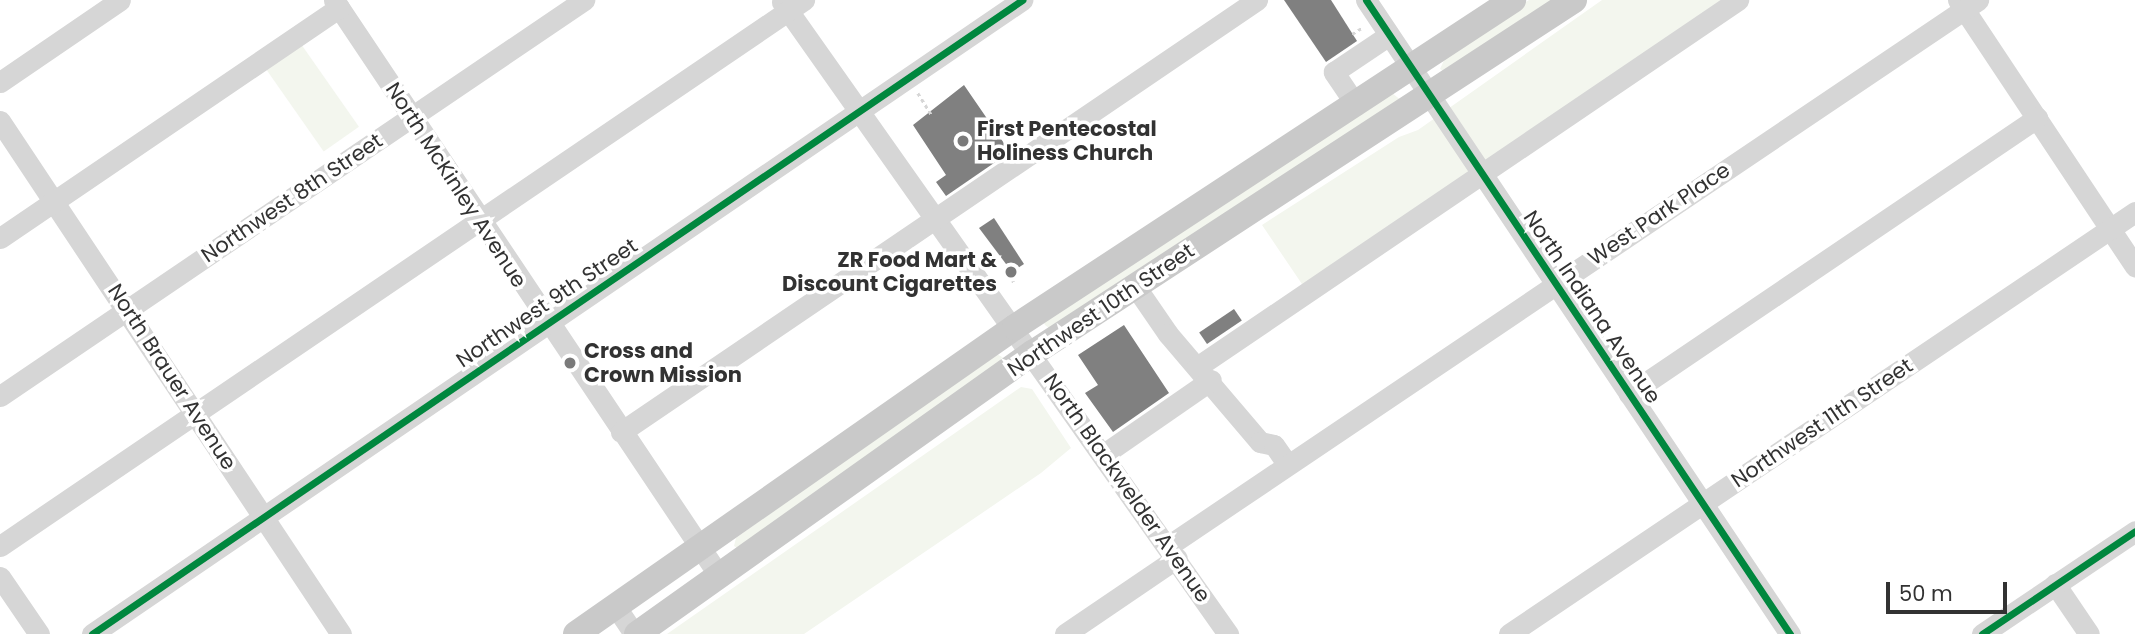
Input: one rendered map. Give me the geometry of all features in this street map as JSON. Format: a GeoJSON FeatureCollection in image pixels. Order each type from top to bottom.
{"type":"FeatureCollection","features":[{"type":"Feature","properties":{"kind":"main road","name":"Northwest 10th Street"},"geometry":{"type":"LineString","coordinates":[[576,634],[1015,327],[1513,0]]}},
{"type":"Feature","properties":{"kind":"main road","name":"Northwest 10th Street"},"geometry":{"type":"LineString","coordinates":[[636,634],[1033,353],[1430,97],[1574,0]]}},
{"type":"Feature","properties":{"kind":"street"},"geometry":{"type":"LineString","coordinates":[[0,82],[120,0]]}},
{"type":"Feature","properties":{"kind":"street","name":"Northwest 8th Street"},"geometry":{"type":"LineString","coordinates":[[0,396],[584,0]]}},
{"type":"Feature","properties":{"kind":"street","name":"Northwest 9th Street"},"geometry":{"type":"LineString","coordinates":[[92,634],[1022,0]]}},
{"type":"Feature","properties":{"kind":"street"},"geometry":{"type":"LineString","coordinates":[[621,432],[935,216],[1257,0]]}},
{"type":"Feature","properties":{"kind":"street","name":"North Indiana Avenue"},"geometry":{"type":"LineString","coordinates":[[1366,0],[1790,634]]}},
{"type":"Feature","properties":{"kind":"street"},"geometry":{"type":"LineString","coordinates":[[1104,454],[1204,374],[1481,173],[1738,0]]}},
{"type":"Feature","properties":{"kind":"street"},"geometry":{"type":"LineString","coordinates":[[1967,3],[2037,118],[2135,266]]}},
{"type":"Feature","properties":{"kind":"street","name":"West Park Place"},"geometry":{"type":"LineString","coordinates":[[1065,634],[1288,465],[1967,3]]}},
{"type":"Feature","properties":{"kind":"street"},"geometry":{"type":"LineString","coordinates":[[0,238],[337,4]]}},
{"type":"Feature","properties":{"kind":"street","name":"North McKinley Avenue"},"geometry":{"type":"LineString","coordinates":[[337,4],[548,324],[720,577]]}},
{"type":"Feature","properties":{"kind":"street"},"geometry":{"type":"LineString","coordinates":[[0,546],[197,414],[791,4]]}},
{"type":"Feature","properties":{"kind":"street","name":"North Blackwelder Avenue"},"geometry":{"type":"LineString","coordinates":[[791,4],[856,112],[1015,327],[1228,634]]}},
{"type":"Feature","properties":{"kind":"street"},"geometry":{"type":"LineString","coordinates":[[1356,105],[1334,72],[1389,35]]}},
{"type":"Feature","properties":{"kind":"street"},"geometry":{"type":"LineString","coordinates":[[1629,394],[2037,118]]}},
{"type":"Feature","properties":{"kind":"street","name":"North Brauer Avenue"},"geometry":{"type":"LineString","coordinates":[[0,121],[128,309],[341,634]]}},
{"type":"Feature","properties":{"kind":"street","name":"Northwest 11th Street"},"geometry":{"type":"LineString","coordinates":[[1509,634],[2135,212]]}},
{"type":"Feature","properties":{"kind":"street"},"geometry":{"type":"LineString","coordinates":[[1135,286],[1260,442],[1274,445],[1288,465]]}},
{"type":"Feature","properties":{"kind":"street"},"geometry":{"type":"LineString","coordinates":[[1982,634],[2135,531]]}},
{"type":"Feature","properties":{"kind":"street"},"geometry":{"type":"LineString","coordinates":[[0,577],[38,634]]}},
{"type":"Feature","properties":{"kind":"street"},"geometry":{"type":"LineString","coordinates":[[2055,584],[2089,634]]}},
{"type":"Feature","properties":{"kind":"street"},"geometry":{"type":"LineString","coordinates":[[616,607],[636,634]]}},
{"type":"Feature","properties":{"kind":"path"},"geometry":{"type":"LineString","coordinates":[[920,96],[931,114]]}},
{"type":"Feature","properties":{"kind":"path"},"geometry":{"type":"LineString","coordinates":[[1011,272],[1014,284]]}},
{"type":"Feature","properties":{"kind":"shaded area"},"geometry":{"type":"Polygon","coordinates":[[[1529,0],[1554,0],[1443,71],[1440,69],[1446,56],[1529,0]]]}},
{"type":"Feature","properties":{"kind":"shaded area"},"geometry":{"type":"Polygon","coordinates":[[[1602,0],[1733,0],[1306,290],[1262,225],[1399,137],[1418,130],[1602,0]]]}},
{"type":"Feature","properties":{"kind":"shaded area"},"geometry":{"type":"Polygon","coordinates":[[[301,44],[359,127],[324,151],[266,69],[301,44]]]}},
{"type":"Feature","properties":{"kind":"shaded area"},"geometry":{"type":"Polygon","coordinates":[[[1392,93],[1402,101],[1049,328],[1045,325],[1043,321],[1392,93]]]}},
{"type":"Feature","properties":{"kind":"shaded area"},"geometry":{"type":"Polygon","coordinates":[[[994,352],[1005,359],[739,549],[734,546],[736,538],[994,352]]]}},
{"type":"Feature","properties":{"kind":"shaded area"},"geometry":{"type":"Polygon","coordinates":[[[1021,387],[1032,389],[1071,448],[1041,473],[804,634],[667,634],[1021,387]]]}},
{"type":"Feature","properties":{"kind":"building"},"geometry":{"type":"Polygon","coordinates":[[[1284,0],[1331,0],[1357,41],[1326,62],[1284,0]]]}},
{"type":"Feature","properties":{"kind":"building","name":"First Pentecostal Holiness Church"},"geometry":{"type":"Polygon","coordinates":[[[964,85],[1010,152],[946,196],[936,182],[946,175],[913,125],[964,85]]]}},
{"type":"Feature","properties":{"kind":"building"},"geometry":{"type":"Polygon","coordinates":[[[994,218],[1024,264],[1012,272],[979,228],[994,218]]]}},
{"type":"Feature","properties":{"kind":"building"},"geometry":{"type":"Polygon","coordinates":[[[1234,309],[1242,321],[1207,344],[1199,332],[1234,309]]]}},
{"type":"Feature","properties":{"kind":"building"},"geometry":{"type":"Polygon","coordinates":[[[1124,325],[1169,393],[1113,432],[1085,393],[1098,385],[1078,355],[1124,325]]]}},
{"type":"Feature","properties":{"kind":"cycle path"},"geometry":{"type":"LineString","coordinates":[[92,634],[1022,0]]}},
{"type":"Feature","properties":{"kind":"cycle path"},"geometry":{"type":"LineString","coordinates":[[1366,0],[1790,634]]}},
{"type":"Feature","properties":{"kind":"cycle path"},"geometry":{"type":"LineString","coordinates":[[1982,634],[2135,531]]}},
{"type":"Feature","properties":{"kind":"place","name":"First Pentecostal Holiness Church"},"geometry":{"type":"Point","coordinates":[963,141]}},
{"type":"Feature","properties":{"kind":"place","name":"ZR Food Mart & Discount Cigarettes"},"geometry":{"type":"Point","coordinates":[1011,272]}},
{"type":"Feature","properties":{"kind":"place","name":"Cross and Crown Mission"},"geometry":{"type":"Point","coordinates":[570,363]}}]}
